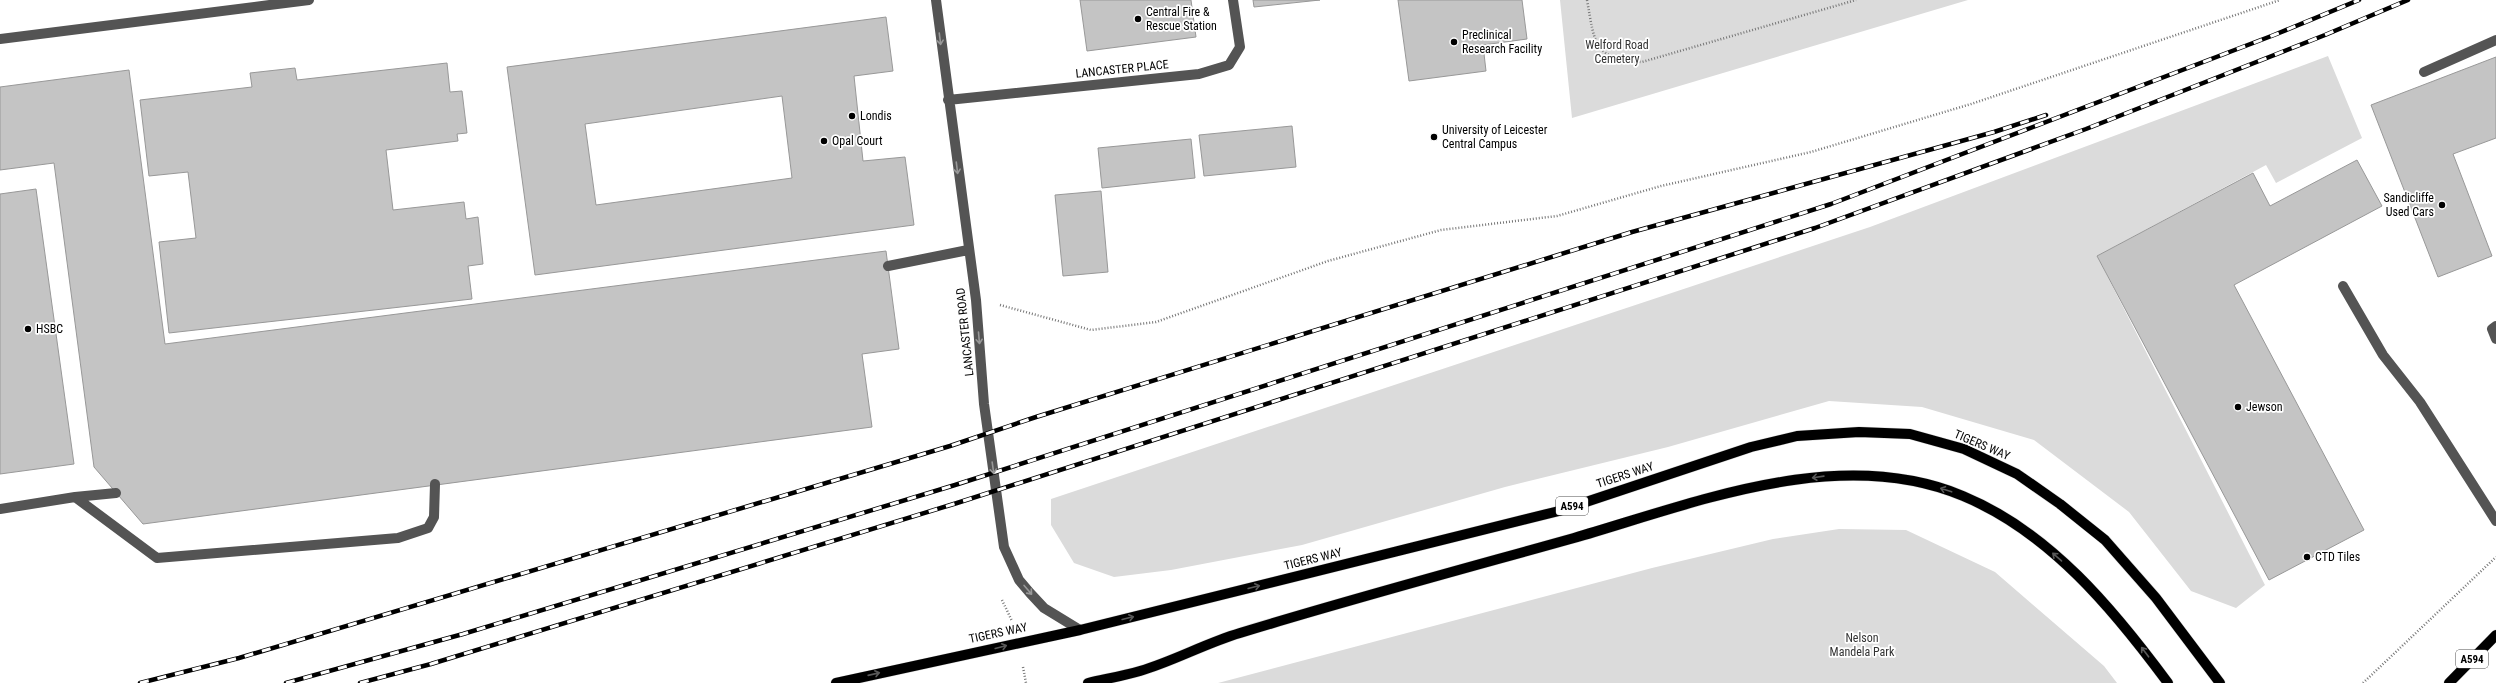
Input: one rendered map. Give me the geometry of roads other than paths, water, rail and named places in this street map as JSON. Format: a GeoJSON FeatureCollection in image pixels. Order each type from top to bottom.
{"type":"FeatureCollection","features":[{"type":"Feature","properties":{"kind":"main road","name":"TIGERS WAY"},"geometry":{"type":"LineString","coordinates":[[836,683],[1080,630],[1559,511],[1751,447],[1798,436],[1859,432],[1910,434],[1964,449],[2017,474],[2066,508],[2105,540],[2156,598],[2220,683]]}},
{"type":"Feature","properties":{"kind":"main road","name":"A594"},"geometry":{"type":"LineString","coordinates":[[1088,683],[1141,671],[1237,634],[1742,490],[1844,474],[1884,476],[1924,483],[1964,496],[2012,523],[2056,555],[2092,589],[2133,635],[2168,683]]}},
{"type":"Feature","properties":{"kind":"main road","name":"A594"},"geometry":{"type":"LineString","coordinates":[[2449,683],[2496,635]]}},
{"type":"Feature","properties":{"kind":"street"},"geometry":{"type":"LineString","coordinates":[[0,39],[310,0]]}},
{"type":"Feature","properties":{"kind":"street","name":"LANCASTER ROAD"},"geometry":{"type":"LineString","coordinates":[[936,0],[948,100],[976,300],[984,404],[1004,547],[1020,580],[1030,593],[1044,608],[1080,630]]}},
{"type":"Feature","properties":{"kind":"street","name":"LANCASTER PLACE"},"geometry":{"type":"LineString","coordinates":[[948,100],[1199,74],[1229,65],[1240,46],[1233,0]]}},
{"type":"Feature","properties":{"kind":"street"},"geometry":{"type":"LineString","coordinates":[[2424,72],[2496,40]]}},
{"type":"Feature","properties":{"kind":"street"},"geometry":{"type":"LineString","coordinates":[[888,266],[968,250]]}},
{"type":"Feature","properties":{"kind":"street"},"geometry":{"type":"LineString","coordinates":[[2343,286],[2383,355],[2420,402],[2496,521]]}},
{"type":"Feature","properties":{"kind":"street"},"geometry":{"type":"LineString","coordinates":[[2496,326],[2492,329],[2496,340]]}},
{"type":"Feature","properties":{"kind":"street"},"geometry":{"type":"LineString","coordinates":[[75,497],[157,558],[398,538],[428,528],[434,517],[435,484]]}},
{"type":"Feature","properties":{"kind":"street"},"geometry":{"type":"LineString","coordinates":[[0,510],[75,497],[116,493]]}},
{"type":"Feature","properties":{"kind":"railway"},"geometry":{"type":"LineString","coordinates":[[286,683],[463,634],[955,485],[1831,204],[2274,35],[2359,0]]}},
{"type":"Feature","properties":{"kind":"railway"},"geometry":{"type":"LineString","coordinates":[[360,683],[431,664],[957,503],[1815,228],[2086,129],[2325,35],[2408,0]]}},
{"type":"Feature","properties":{"kind":"railway"},"geometry":{"type":"LineString","coordinates":[[140,683],[239,658],[950,446],[1036,417],[1632,232],[1994,132],[2046,115]]}},
{"type":"Feature","properties":{"kind":"place","name":"Central Fire & Rescue Station"},"geometry":{"type":"Point","coordinates":[1138,19]}},
{"type":"Feature","properties":{"kind":"place","name":"Preclinical Research Facility"},"geometry":{"type":"Point","coordinates":[1454,42]}},
{"type":"Feature","properties":{"kind":"place","name":"Londis"},"geometry":{"type":"Point","coordinates":[852,116]}},
{"type":"Feature","properties":{"kind":"place","name":"University of Leicester Central Campus"},"geometry":{"type":"Point","coordinates":[1434,137]}},
{"type":"Feature","properties":{"kind":"place","name":"Opal Court"},"geometry":{"type":"Point","coordinates":[824,141]}},
{"type":"Feature","properties":{"kind":"place","name":"Sandicliffe Used Cars"},"geometry":{"type":"Point","coordinates":[2442,205]}},
{"type":"Feature","properties":{"kind":"place","name":"HSBC"},"geometry":{"type":"Point","coordinates":[28,329]}},
{"type":"Feature","properties":{"kind":"place","name":"Jewson"},"geometry":{"type":"Point","coordinates":[2238,407]}},
{"type":"Feature","properties":{"kind":"place","name":"CTD Tiles"},"geometry":{"type":"Point","coordinates":[2307,557]}},
{"type":"Feature","properties":{"kind":"park label","name":"Welford Road Cemetery"},"geometry":{"type":"Point","coordinates":[1617,52]}},
{"type":"Feature","properties":{"kind":"park label","name":"Nelson Mandela Park"},"geometry":{"type":"Point","coordinates":[1862,645]}}]}
